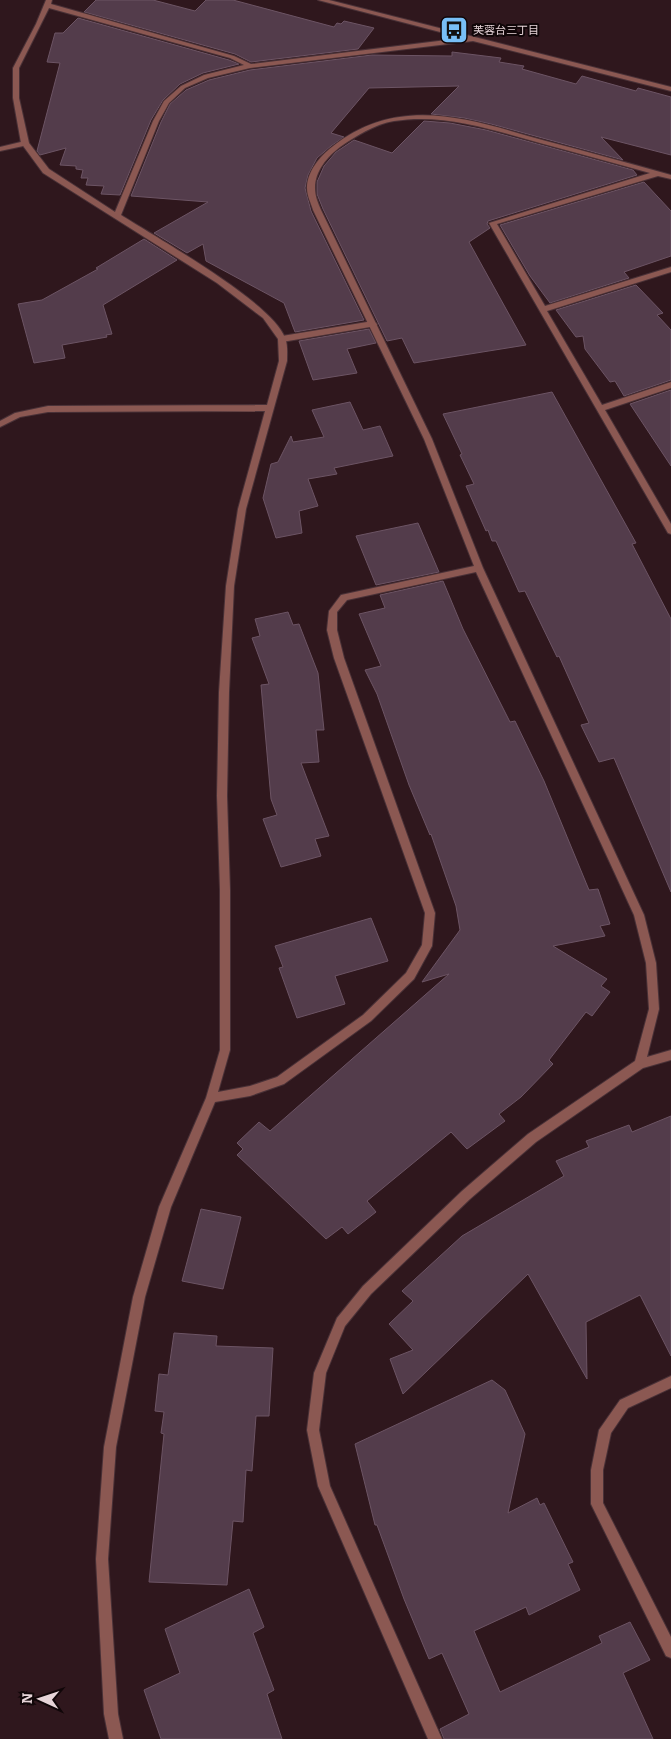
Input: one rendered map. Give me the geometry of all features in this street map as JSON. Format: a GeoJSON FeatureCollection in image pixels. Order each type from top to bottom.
{"type":"FeatureCollection","features":[{"type":"Feature","properties":{"kind":"street"},"geometry":{"type":"LineString","coordinates":[[321,0],[671,89]]}},
{"type":"Feature","properties":{"kind":"street"},"geometry":{"type":"LineString","coordinates":[[116,1739],[111,1714],[102,1559],[110,1447],[139,1297],[165,1208],[211,1098],[225,1050],[225,890],[222,796],[224,692],[230,586],[242,509],[283,360],[282,339],[266,316],[251,304],[220,282],[46,171],[25,143],[16,98],[16,68],[48,2],[232,57],[250,66]]}},
{"type":"Feature","properties":{"kind":"street"},"geometry":{"type":"LineString","coordinates":[[117,217],[143,151],[166,102],[183,87],[206,76],[250,66],[471,38]]}},
{"type":"Feature","properties":{"kind":"street"},"geometry":{"type":"LineString","coordinates":[[640,1064],[654,1009],[651,963],[638,915],[479,568],[428,439],[317,210],[311,188],[316,169],[329,153],[366,127],[395,119],[428,117],[457,120],[490,127],[671,177]]}},
{"type":"Feature","properties":{"kind":"street"},"geometry":{"type":"LineString","coordinates":[[0,149],[25,143]]}},
{"type":"Feature","properties":{"kind":"street"},"geometry":{"type":"LineString","coordinates":[[658,173],[493,223],[544,308],[671,531]]}},
{"type":"Feature","properties":{"kind":"street"},"geometry":{"type":"LineString","coordinates":[[544,308],[671,269]]}},
{"type":"Feature","properties":{"kind":"street"},"geometry":{"type":"LineString","coordinates":[[282,339],[372,324]]}},
{"type":"Feature","properties":{"kind":"street"},"geometry":{"type":"LineString","coordinates":[[600,408],[671,385]]}},
{"type":"Feature","properties":{"kind":"street"},"geometry":{"type":"LineString","coordinates":[[0,424],[18,415],[48,409],[271,408]]}},
{"type":"Feature","properties":{"kind":"street"},"geometry":{"type":"LineString","coordinates":[[211,1098],[250,1091],[280,1081],[367,1018],[410,976],[427,946],[430,913],[339,658],[332,630],[333,611],[344,597],[479,568]]}},
{"type":"Feature","properties":{"kind":"street"},"geometry":{"type":"LineString","coordinates":[[435,1739],[324,1486],[313,1430],[320,1373],[341,1322],[367,1290],[466,1195],[532,1138],[640,1064],[671,1055]]}},
{"type":"Feature","properties":{"kind":"street"},"geometry":{"type":"LineString","coordinates":[[671,1382],[624,1404],[605,1430],[596,1470],[597,1504],[671,1651]]}},
{"type":"Feature","properties":{"kind":"building"},"geometry":{"type":"Polygon","coordinates":[[[96,0],[153,0],[195,11],[206,0],[233,0],[334,27],[337,23],[341,24],[344,21],[374,28],[358,49],[251,62],[235,54],[84,12],[96,0]]]}},
{"type":"Feature","properties":{"kind":"building"},"geometry":{"type":"Polygon","coordinates":[[[78,18],[239,64],[203,73],[180,84],[163,100],[151,120],[120,195],[101,194],[104,186],[86,185],[88,178],[81,178],[83,170],[76,169],[76,166],[60,165],[66,148],[40,155],[37,151],[60,63],[47,62],[55,33],[63,33],[78,18]]]}},
{"type":"Feature","properties":{"kind":"building"},"geometry":{"type":"Polygon","coordinates":[[[452,52],[501,58],[499,62],[524,66],[522,69],[576,84],[582,76],[636,91],[638,88],[671,97],[671,155],[601,137],[623,160],[491,124],[431,114],[459,86],[369,88],[331,133],[344,137],[317,158],[308,175],[305,188],[311,211],[364,320],[295,332],[284,303],[206,261],[203,244],[187,253],[154,233],[208,202],[131,196],[170,104],[186,90],[209,80],[250,70],[372,55],[452,56],[452,52]]]}},
{"type":"Feature","properties":{"kind":"building"},"geometry":{"type":"Polygon","coordinates":[[[424,121],[450,123],[486,130],[633,170],[637,175],[488,221],[487,224],[490,228],[469,242],[526,345],[414,363],[402,338],[387,341],[323,209],[317,194],[317,182],[324,166],[336,152],[354,140],[392,153],[424,121]]]}},
{"type":"Feature","properties":{"kind":"building"},"geometry":{"type":"Polygon","coordinates":[[[644,182],[671,211],[671,256],[624,272],[629,278],[550,303],[530,276],[500,225],[644,182]]]}},
{"type":"Feature","properties":{"kind":"building"},"geometry":{"type":"Polygon","coordinates":[[[144,239],[177,260],[103,305],[112,334],[106,335],[107,337],[62,345],[65,358],[34,363],[18,304],[42,300],[98,269],[96,268],[144,239]]]}},
{"type":"Feature","properties":{"kind":"building"},"geometry":{"type":"Polygon","coordinates":[[[636,285],[663,313],[657,315],[671,330],[671,380],[624,396],[615,381],[610,382],[585,349],[583,336],[576,337],[556,310],[636,285]]]}},
{"type":"Feature","properties":{"kind":"building"},"geometry":{"type":"Polygon","coordinates":[[[369,329],[376,343],[347,349],[357,373],[313,380],[299,341],[369,329]]]}},
{"type":"Feature","properties":{"kind":"building"},"geometry":{"type":"Polygon","coordinates":[[[671,390],[671,466],[630,404],[671,390]]]}},
{"type":"Feature","properties":{"kind":"building"},"geometry":{"type":"Polygon","coordinates":[[[552,392],[636,543],[632,544],[671,619],[671,892],[614,758],[599,762],[581,725],[589,723],[559,656],[557,657],[525,591],[519,592],[496,541],[492,541],[488,530],[486,531],[466,486],[474,484],[443,414],[552,392]]]}},
{"type":"Feature","properties":{"kind":"building"},"geometry":{"type":"Polygon","coordinates":[[[350,402],[363,430],[380,426],[393,456],[334,468],[337,474],[308,479],[318,506],[299,511],[302,533],[276,538],[263,498],[271,464],[278,462],[291,436],[293,442],[324,437],[312,410],[350,402]]]}},
{"type":"Feature","properties":{"kind":"building"},"geometry":{"type":"Polygon","coordinates":[[[418,523],[439,572],[376,585],[356,536],[418,523]]]}},
{"type":"Feature","properties":{"kind":"building"},"geometry":{"type":"Polygon","coordinates":[[[443,581],[463,629],[510,722],[515,721],[544,781],[589,890],[598,889],[610,924],[600,926],[605,936],[553,946],[607,979],[601,986],[610,992],[592,1016],[586,1012],[549,1060],[553,1064],[521,1097],[499,1114],[505,1121],[467,1149],[451,1132],[367,1201],[376,1212],[348,1234],[342,1227],[326,1239],[237,1155],[243,1149],[237,1143],[259,1122],[270,1131],[449,974],[422,982],[460,930],[456,906],[431,834],[409,785],[377,694],[365,670],[381,666],[359,614],[385,608],[380,595],[443,581]]]}},
{"type":"Feature","properties":{"kind":"building"},"geometry":{"type":"Polygon","coordinates":[[[288,612],[293,625],[299,624],[318,673],[324,730],[316,730],[319,762],[301,763],[329,836],[315,839],[321,856],[281,867],[263,819],[277,815],[271,799],[261,685],[269,684],[252,638],[260,636],[255,619],[288,612]]]}},
{"type":"Feature","properties":{"kind":"building"},"geometry":{"type":"Polygon","coordinates":[[[371,918],[388,961],[335,976],[345,1004],[297,1018],[279,968],[283,967],[275,946],[371,918]]]}},
{"type":"Feature","properties":{"kind":"building"},"geometry":{"type":"Polygon","coordinates":[[[671,1116],[671,1356],[640,1295],[586,1322],[587,1379],[528,1274],[403,1394],[390,1359],[413,1350],[389,1324],[413,1301],[402,1291],[462,1236],[564,1176],[556,1161],[589,1147],[586,1141],[629,1125],[632,1132],[671,1116]]]}},
{"type":"Feature","properties":{"kind":"building"},"geometry":{"type":"Polygon","coordinates":[[[201,1209],[241,1217],[223,1289],[182,1281],[201,1209]]]}},
{"type":"Feature","properties":{"kind":"building"},"geometry":{"type":"Polygon","coordinates":[[[174,1333],[217,1336],[216,1346],[273,1348],[269,1416],[256,1416],[252,1471],[246,1470],[243,1522],[233,1521],[227,1585],[149,1582],[164,1434],[161,1433],[164,1412],[155,1411],[159,1374],[168,1375],[174,1333]]]}},
{"type":"Feature","properties":{"kind":"building"},"geometry":{"type":"Polygon","coordinates":[[[492,1380],[505,1390],[525,1434],[508,1513],[537,1498],[540,1505],[544,1503],[573,1562],[568,1564],[580,1590],[529,1615],[526,1607],[474,1631],[500,1692],[602,1643],[599,1636],[630,1622],[650,1660],[623,1673],[653,1739],[444,1739],[440,1729],[469,1714],[442,1653],[429,1659],[404,1599],[377,1525],[375,1525],[355,1444],[492,1380]]]}},
{"type":"Feature","properties":{"kind":"building"},"geometry":{"type":"Polygon","coordinates":[[[249,1589],[264,1627],[253,1633],[274,1690],[267,1694],[282,1739],[161,1739],[144,1690],[180,1673],[165,1629],[249,1589]]]}},
{"type":"Feature","properties":{"kind":"place","name":"芙蓉台三丁目"},"geometry":{"type":"Point","coordinates":[454,30]}}]}
